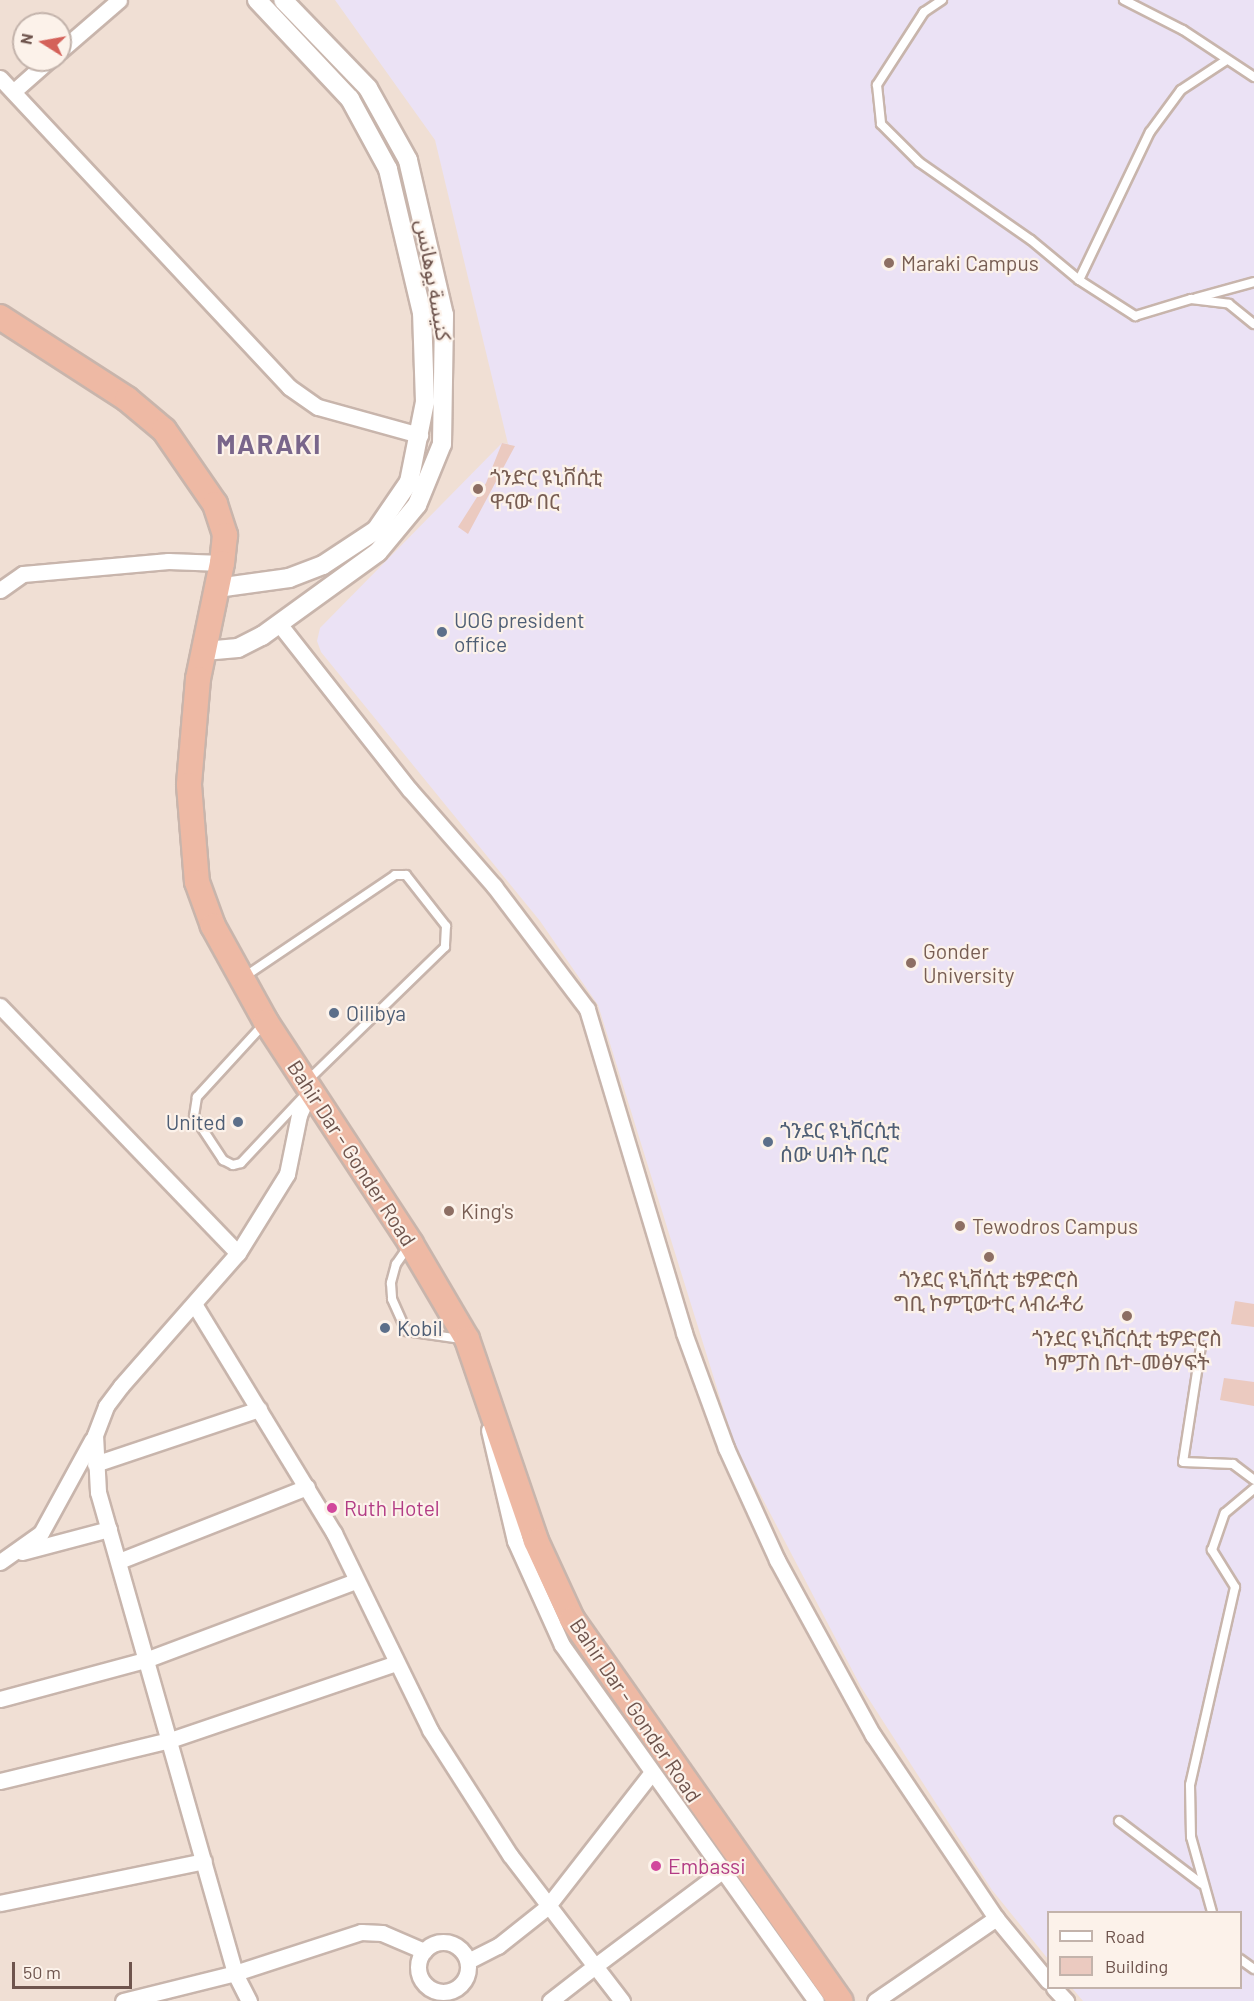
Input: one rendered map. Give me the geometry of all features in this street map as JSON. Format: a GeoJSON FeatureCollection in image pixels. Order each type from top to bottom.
{"type":"FeatureCollection","features":[{"type":"Feature","properties":{"kind":"highway","name":"Bahir Dar - Gonder Road"},"geometry":{"type":"LineString","coordinates":[[0,317],[127,399],[164,430],[215,504],[225,535],[222,563],[204,651],[189,785],[190,835],[197,882],[241,979],[266,1022],[411,1244],[467,1339],[490,1396],[536,1541],[572,1618],[840,2001]]}},
{"type":"Feature","properties":{"kind":"street"},"geometry":{"type":"LineString","coordinates":[[72,41],[119,0]]}},
{"type":"Feature","properties":{"kind":"street"},"geometry":{"type":"LineString","coordinates":[[217,588],[274,582],[323,565],[386,519],[409,482],[420,435],[424,402],[423,326],[397,199],[378,146],[350,99],[257,0]]}},
{"type":"Feature","properties":{"kind":"street","name":"كنيسة يوهانس"},"geometry":{"type":"LineString","coordinates":[[204,651],[238,648],[280,625],[401,531],[417,505],[442,444],[444,322],[421,203],[399,141],[368,88],[283,0]]}},
{"type":"Feature","properties":{"kind":"street"},"geometry":{"type":"LineString","coordinates":[[14,91],[35,72]]}},
{"type":"Feature","properties":{"kind":"street"},"geometry":{"type":"LineString","coordinates":[[0,78],[289,387],[318,407],[420,435]]}},
{"type":"Feature","properties":{"kind":"street"},"geometry":{"type":"LineString","coordinates":[[423,326],[444,322]]}},
{"type":"Feature","properties":{"kind":"street"},"geometry":{"type":"LineString","coordinates":[[386,519],[401,531]]}},
{"type":"Feature","properties":{"kind":"street"},"geometry":{"type":"LineString","coordinates":[[0,590],[23,574],[168,561],[222,563]]}},
{"type":"Feature","properties":{"kind":"street"},"geometry":{"type":"LineString","coordinates":[[280,625],[410,790],[494,886],[587,1009],[684,1333],[726,1448],[777,1560],[873,1735],[996,1918],[1047,1980]]}},
{"type":"Feature","properties":{"kind":"street"},"geometry":{"type":"LineString","coordinates":[[0,1006],[238,1253]]}},
{"type":"Feature","properties":{"kind":"street"},"geometry":{"type":"LineString","coordinates":[[7,1558],[41,1533],[76,1477],[106,1406],[121,1386],[196,1306],[238,1253],[287,1174],[299,1115],[309,1085]]}},
{"type":"Feature","properties":{"kind":"street"},"geometry":{"type":"LineString","coordinates":[[196,1306],[307,1487],[430,1730],[547,1908],[622,2001]]}},
{"type":"Feature","properties":{"kind":"street"},"geometry":{"type":"LineString","coordinates":[[490,1396],[489,1431],[505,1507],[542,1609],[581,1674],[816,2001]]}},
{"type":"Feature","properties":{"kind":"street"},"geometry":{"type":"LineString","coordinates":[[95,1464],[259,1409]]}},
{"type":"Feature","properties":{"kind":"street"},"geometry":{"type":"LineString","coordinates":[[95,1435],[95,1464],[109,1529],[148,1659],[235,1973],[249,2001]]}},
{"type":"Feature","properties":{"kind":"street"},"geometry":{"type":"LineString","coordinates":[[118,1561],[307,1487]]}},
{"type":"Feature","properties":{"kind":"street"},"geometry":{"type":"LineString","coordinates":[[7,1558],[109,1529]]}},
{"type":"Feature","properties":{"kind":"street"},"geometry":{"type":"LineString","coordinates":[[0,1699],[148,1659],[355,1581]]}},
{"type":"Feature","properties":{"kind":"street"},"geometry":{"type":"LineString","coordinates":[[0,1781],[170,1740],[396,1663]]}},
{"type":"Feature","properties":{"kind":"street"},"geometry":{"type":"LineString","coordinates":[[468,1961],[498,1946],[547,1908],[652,1772]]}},
{"type":"Feature","properties":{"kind":"street"},"geometry":{"type":"LineString","coordinates":[[0,1903],[204,1861]]}},
{"type":"Feature","properties":{"kind":"street"},"geometry":{"type":"LineString","coordinates":[[550,2001],[722,1871]]}},
{"type":"Feature","properties":{"kind":"street"},"geometry":{"type":"LineString","coordinates":[[874,2001],[996,1918]]}},
{"type":"Feature","properties":{"kind":"street"},"geometry":{"type":"LineString","coordinates":[[123,2001],[235,1973],[361,1932],[382,1933],[424,1951],[448,1942],[463,1951],[468,1961],[467,1976],[456,1990],[433,1995],[418,1967],[424,1951]]}},
{"type":"Feature","properties":{"kind":"street"},"geometry":{"type":"LineString","coordinates":[[1055,1989],[1066,2001]]}},
{"type":"Feature","properties":{"kind":"lane"},"geometry":{"type":"LineString","coordinates":[[942,0],[924,12],[877,85],[881,124],[919,162],[1031,240],[1079,280],[1135,316],[1254,282]]}},
{"type":"Feature","properties":{"kind":"lane"},"geometry":{"type":"LineString","coordinates":[[1124,0],[1183,30],[1225,61],[1254,77]]}},
{"type":"Feature","properties":{"kind":"lane"},"geometry":{"type":"LineString","coordinates":[[1079,280],[1150,132],[1182,90],[1225,61]]}},
{"type":"Feature","properties":{"kind":"lane"},"geometry":{"type":"LineString","coordinates":[[1191,299],[1229,304],[1254,324]]}},
{"type":"Feature","properties":{"kind":"lane"},"geometry":{"type":"LineString","coordinates":[[241,979],[395,875],[406,875],[446,926],[445,947],[309,1085],[241,1163],[223,1160],[194,1116],[197,1097],[266,1022]]}},
{"type":"Feature","properties":{"kind":"lane"},"geometry":{"type":"LineString","coordinates":[[411,1244],[396,1264],[391,1283],[392,1299],[406,1331],[467,1339]]}},
{"type":"Feature","properties":{"kind":"lane"},"geometry":{"type":"LineString","coordinates":[[1201,1346],[1183,1462],[1233,1464],[1254,1480]]}},
{"type":"Feature","properties":{"kind":"lane"},"geometry":{"type":"LineString","coordinates":[[1212,1911],[1202,1884],[1191,1837],[1190,1785],[1235,1587],[1212,1550],[1225,1513],[1254,1489]]}},
{"type":"Feature","properties":{"kind":"lane"},"geometry":{"type":"LineString","coordinates":[[1119,1821],[1202,1884]]}},
{"type":"Feature","properties":{"kind":"shaded area"},"geometry":{"type":"Polygon","coordinates":[[[0,0],[1254,0],[1254,2001],[0,2001],[0,0]]]}},
{"type":"Feature","properties":{"kind":"shaded area","name":"Gonder University"},"geometry":{"type":"Polygon","coordinates":[[[335,0],[1254,0],[1254,2001],[1083,2001],[1073,1989],[1242,1989],[1242,1911],[1047,1911],[1047,1958],[992,1890],[861,1687],[735,1446],[598,1005],[540,921],[321,652],[317,641],[320,628],[502,443],[508,444],[435,140],[335,0]]]}},
{"type":"Feature","properties":{"kind":"building"},"geometry":{"type":"Polygon","coordinates":[[[502,443],[515,446],[468,534],[458,527],[486,483],[502,443]]]}},
{"type":"Feature","properties":{"kind":"building"},"geometry":{"type":"Polygon","coordinates":[[[1235,1301],[1254,1304],[1254,1327],[1231,1324],[1235,1301]]]}},
{"type":"Feature","properties":{"kind":"building"},"geometry":{"type":"Polygon","coordinates":[[[1224,1378],[1254,1382],[1254,1406],[1220,1400],[1224,1378]]]}},
{"type":"Feature","properties":{"kind":"place","name":"Maraki Campus"},"geometry":{"type":"Point","coordinates":[889,263]}},
{"type":"Feature","properties":{"kind":"place","name":"ጎንድር ዩኒቨሲቲ ዋናው በር"},"geometry":{"type":"Point","coordinates":[478,489]}},
{"type":"Feature","properties":{"kind":"place","name":"UOG president office"},"geometry":{"type":"Point","coordinates":[442,632]}},
{"type":"Feature","properties":{"kind":"place","name":"Gonder University"},"geometry":{"type":"Point","coordinates":[911,963]}},
{"type":"Feature","properties":{"kind":"place","name":"Oilibya"},"geometry":{"type":"Point","coordinates":[334,1013]}},
{"type":"Feature","properties":{"kind":"place","name":"United"},"geometry":{"type":"Point","coordinates":[238,1122]}},
{"type":"Feature","properties":{"kind":"place","name":"ጎንደር ዩኒቨርሲቲ ሰው ሀብት ቢሮ"},"geometry":{"type":"Point","coordinates":[768,1142]}},
{"type":"Feature","properties":{"kind":"place","name":"King's"},"geometry":{"type":"Point","coordinates":[449,1211]}},
{"type":"Feature","properties":{"kind":"place","name":"Tewodros Campus"},"geometry":{"type":"Point","coordinates":[960,1226]}},
{"type":"Feature","properties":{"kind":"place","name":"ጎንደር ዩኒቨሲቲ ቴዎድሮስ ግቢ ኮምፒውተር ላብራቶሪ"},"geometry":{"type":"Point","coordinates":[989,1257]}},
{"type":"Feature","properties":{"kind":"place","name":"ጎንደር ዩኒቨርሲቲ ቴዎድሮስ ካምፓስ ቤተ-መፅሃፍት"},"geometry":{"type":"Point","coordinates":[1127,1316]}},
{"type":"Feature","properties":{"kind":"place","name":"Kobil"},"geometry":{"type":"Point","coordinates":[385,1328]}},
{"type":"Feature","properties":{"kind":"place","name":"Ruth Hotel"},"geometry":{"type":"Point","coordinates":[332,1508]}},
{"type":"Feature","properties":{"kind":"place","name":"Embassi"},"geometry":{"type":"Point","coordinates":[656,1866]}},
{"type":"Feature","properties":{"kind":"district","name":"MARAKI"},"geometry":{"type":"Point","coordinates":[269,444]}}]}
